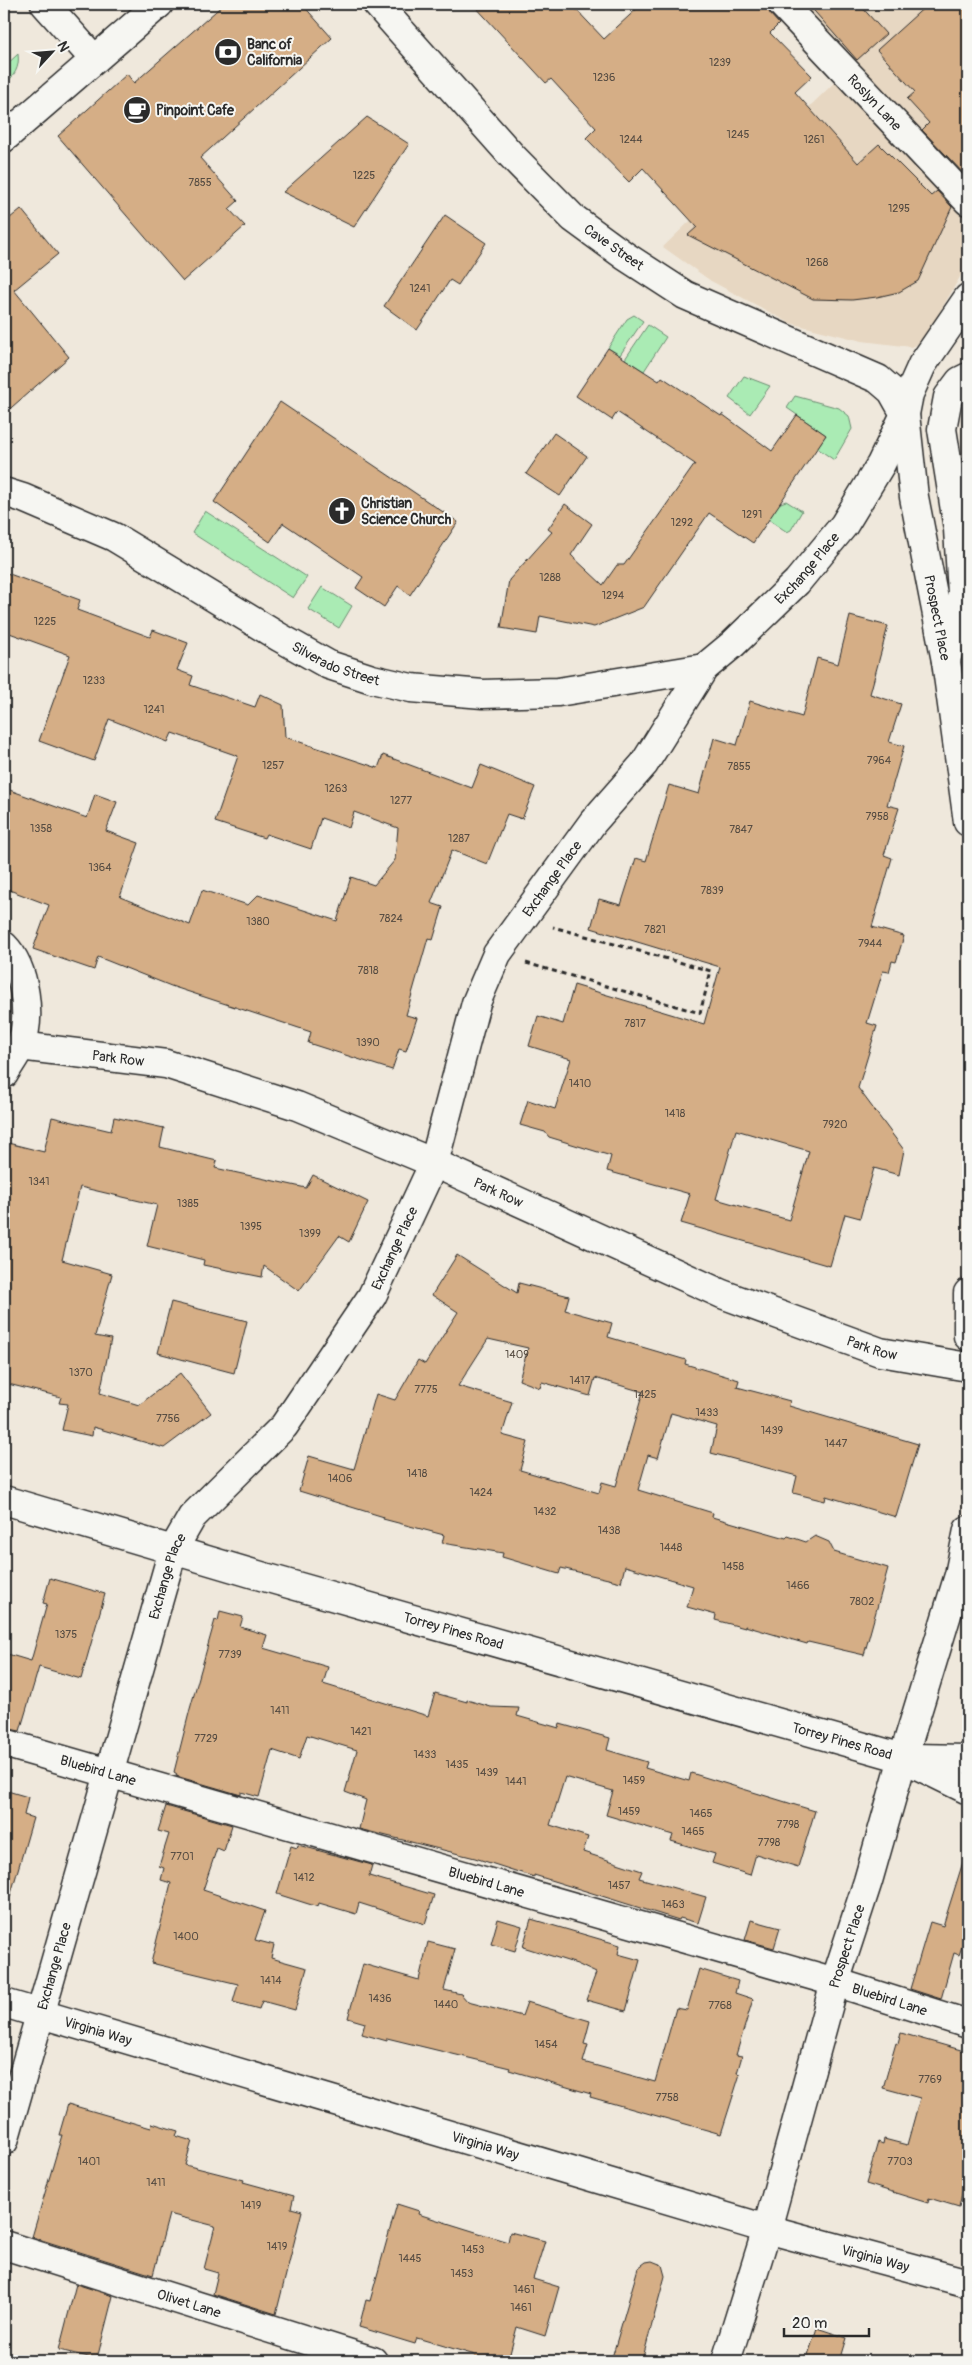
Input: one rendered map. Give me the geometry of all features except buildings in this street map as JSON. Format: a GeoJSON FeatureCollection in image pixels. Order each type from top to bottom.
{"type":"FeatureCollection","features":[{"type":"Feature","properties":{"kind":"street"},"geometry":{"type":"LineString","coordinates":[[45,4],[94,59]]}},
{"type":"Feature","properties":{"kind":"street"},"geometry":{"type":"LineString","coordinates":[[4,138],[158,4]]}},
{"type":"Feature","properties":{"kind":"street","name":"Cave Street"},"geometry":{"type":"LineString","coordinates":[[377,4],[519,163],[573,218],[685,296],[878,379],[892,391],[905,414]]}},
{"type":"Feature","properties":{"kind":"street","name":"Roslyn Lane"},"geometry":{"type":"LineString","coordinates":[[782,4],[968,201]]}},
{"type":"Feature","properties":{"kind":"street"},"geometry":{"type":"LineString","coordinates":[[905,414],[909,394],[922,365],[968,298]]}},
{"type":"Feature","properties":{"kind":"street"},"geometry":{"type":"LineString","coordinates":[[946,661],[962,593],[958,529],[942,429],[948,397],[960,382],[968,377]]}},
{"type":"Feature","properties":{"kind":"street","name":"Prospect Place"},"geometry":{"type":"LineString","coordinates":[[905,414],[914,497],[946,661],[968,822]]}},
{"type":"Feature","properties":{"kind":"street","name":"Exchange Place"},"geometry":{"type":"LineString","coordinates":[[4,2141],[173,1550],[192,1517],[284,1426],[372,1296],[434,1163],[476,1003],[496,954],[593,822],[644,764],[704,668],[733,644],[784,594],[844,525],[881,464],[905,414]]}},
{"type":"Feature","properties":{"kind":"street","name":"Silverado Street"},"geometry":{"type":"LineString","coordinates":[[4,492],[23,498],[114,537],[287,642],[329,665],[372,679],[411,688],[474,693],[548,692],[704,668]]}},
{"type":"Feature","properties":{"kind":"street"},"geometry":{"type":"LineString","coordinates":[[4,946],[22,979],[27,1013],[20,1046],[4,1074]]}},
{"type":"Feature","properties":{"kind":"street","name":"Park Row"},"geometry":{"type":"LineString","coordinates":[[20,1046],[166,1064],[297,1106],[434,1163],[722,1294],[880,1352],[968,1366]]}},
{"type":"Feature","properties":{"kind":"street"},"geometry":{"type":"LineString","coordinates":[[968,1293],[968,1336]]}},
{"type":"Feature","properties":{"kind":"street","name":"Torrey Pines Road"},"geometry":{"type":"LineString","coordinates":[[4,1500],[903,1758],[968,1790]]}},
{"type":"Feature","properties":{"kind":"street","name":"Prospect Place"},"geometry":{"type":"LineString","coordinates":[[726,2361],[767,2230],[835,1982],[868,1881],[960,1570],[968,1530]]}},
{"type":"Feature","properties":{"kind":"street","name":"Bluebird Lane"},"geometry":{"type":"LineString","coordinates":[[4,1744],[835,1982],[968,2024]]}},
{"type":"Feature","properties":{"kind":"street","name":"Torrey Pines Road"},"geometry":{"type":"LineString","coordinates":[[903,1758],[968,1759]]}},
{"type":"Feature","properties":{"kind":"street","name":"Virginia Way"},"geometry":{"type":"LineString","coordinates":[[4,2003],[767,2230],[968,2283]]}},
{"type":"Feature","properties":{"kind":"street","name":"Olivet Lane"},"geometry":{"type":"LineString","coordinates":[[4,2245],[373,2361]]}},
{"type":"Feature","properties":{"kind":"path"},"geometry":{"type":"LineString","coordinates":[[496,954],[700,1013],[711,971],[521,918]]}},
{"type":"Feature","properties":{"kind":"shaded area"},"geometry":{"type":"Polygon","coordinates":[[[782,4],[968,4],[968,263],[923,341],[912,347],[862,341],[790,323],[711,281],[663,247],[835,82],[882,129],[782,4]]]}},
{"type":"Feature","properties":{"kind":"green space"},"geometry":{"type":"Polygon","coordinates":[[[18,54],[16,71],[4,85],[4,67],[18,54]]]}},
{"type":"Feature","properties":{"kind":"green space"},"geometry":{"type":"Polygon","coordinates":[[[634,315],[643,321],[620,355],[608,348],[627,319],[634,315]]]}},
{"type":"Feature","properties":{"kind":"green space"},"geometry":{"type":"Polygon","coordinates":[[[648,325],[666,337],[644,371],[625,359],[648,325]]]}},
{"type":"Feature","properties":{"kind":"green space"},"geometry":{"type":"Polygon","coordinates":[[[744,376],[770,386],[750,414],[729,398],[744,376]]]}},
{"type":"Feature","properties":{"kind":"green space"},"geometry":{"type":"Polygon","coordinates":[[[795,396],[839,408],[849,416],[852,429],[834,460],[817,448],[826,435],[787,408],[795,396]]]}},
{"type":"Feature","properties":{"kind":"green space"},"geometry":{"type":"Polygon","coordinates":[[[786,501],[802,511],[791,530],[787,532],[768,519],[778,504],[786,501]]]}},
{"type":"Feature","properties":{"kind":"green space"},"geometry":{"type":"Polygon","coordinates":[[[205,511],[307,577],[293,598],[192,533],[205,511]]]}},
{"type":"Feature","properties":{"kind":"green space"},"geometry":{"type":"Polygon","coordinates":[[[322,587],[352,606],[339,628],[308,609],[322,587]]]}},
{"type":"Feature","properties":{"kind":"place","name":"Banc of California"},"geometry":{"type":"Point","coordinates":[228,52]}},
{"type":"Feature","properties":{"kind":"place","name":"Pinpoint Cafe"},"geometry":{"type":"Point","coordinates":[137,110]}},
{"type":"Feature","properties":{"kind":"place","name":"Christian Science Church"},"geometry":{"type":"Point","coordinates":[342,511]}}]}
